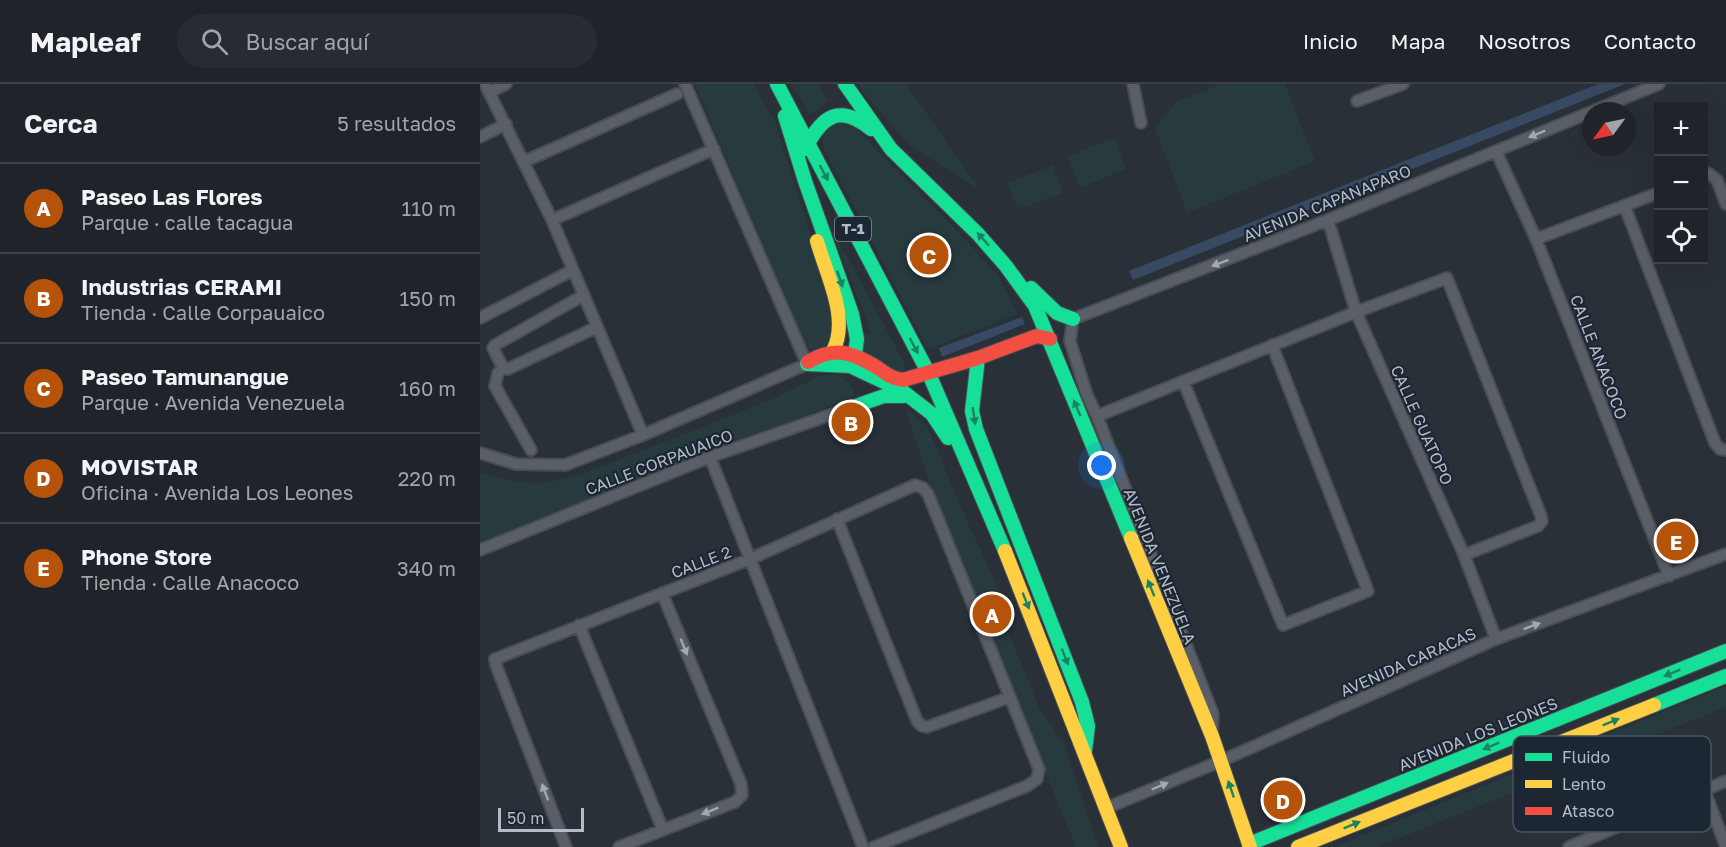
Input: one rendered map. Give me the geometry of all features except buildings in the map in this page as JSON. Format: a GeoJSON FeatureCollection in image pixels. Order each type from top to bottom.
{"type":"FeatureCollection","features":[{"type":"Feature","properties":{"kind":"main road","name":"T-1"},"geometry":{"type":"LineString","coordinates":[[775,84],[808,142],[929,374],[1011,565],[1121,847]]}},
{"type":"Feature","properties":{"kind":"main road"},"geometry":{"type":"LineString","coordinates":[[775,84],[805,181],[852,314],[856,331],[855,354]]}},
{"type":"Feature","properties":{"kind":"main road","name":"AVENIDA VENEZUELA"},"geometry":{"type":"LineString","coordinates":[[845,84],[891,149],[978,234],[1006,266],[1035,306],[1212,736],[1247,846]]}},
{"type":"Feature","properties":{"kind":"main road"},"geometry":{"type":"LineString","coordinates":[[799,161],[817,125],[829,117],[841,114],[862,121],[891,149]]}},
{"type":"Feature","properties":{"kind":"main road"},"geometry":{"type":"LineString","coordinates":[[805,181],[818,246],[839,316],[840,338],[833,351]]}},
{"type":"Feature","properties":{"kind":"main road"},"geometry":{"type":"LineString","coordinates":[[1006,266],[1057,313],[1073,319]]}},
{"type":"Feature","properties":{"kind":"main road"},"geometry":{"type":"LineString","coordinates":[[807,364],[815,357],[833,351],[855,354],[895,379],[903,380],[978,358],[1037,336],[1050,339]]}},
{"type":"Feature","properties":{"kind":"main road"},"geometry":{"type":"LineString","coordinates":[[978,358],[972,411],[976,429],[1082,702],[1089,723],[1085,751]]}},
{"type":"Feature","properties":{"kind":"main road"},"geometry":{"type":"LineString","coordinates":[[807,364],[850,366],[901,390],[932,414],[945,431],[983,514],[1011,565]]}},
{"type":"Feature","properties":{"kind":"main road"},"geometry":{"type":"LineString","coordinates":[[850,408],[884,395],[899,394],[913,400]]}},
{"type":"Feature","properties":{"kind":"main road","name":"AVENIDA LOS LEONES"},"geometry":{"type":"LineString","coordinates":[[1517,736],[1726,651]]}},
{"type":"Feature","properties":{"kind":"main road"},"geometry":{"type":"LineString","coordinates":[[1576,736],[1726,676]]}},
{"type":"Feature","properties":{"kind":"main road","name":"AVENIDA LOS LEONES"},"geometry":{"type":"LineString","coordinates":[[1247,846],[1513,738]]}},
{"type":"Feature","properties":{"kind":"main road"},"geometry":{"type":"LineString","coordinates":[[1298,847],[1513,761]]}},
{"type":"Feature","properties":{"kind":"street"},"geometry":{"type":"LineString","coordinates":[[506,84],[488,88],[552,220],[643,435]]}},
{"type":"Feature","properties":{"kind":"street"},"geometry":{"type":"LineString","coordinates":[[480,453],[516,464],[565,465],[643,435],[807,364],[685,84]]}},
{"type":"Feature","properties":{"kind":"street"},"geometry":{"type":"LineString","coordinates":[[1133,84],[1142,123]]}},
{"type":"Feature","properties":{"kind":"street"},"geometry":{"type":"LineString","coordinates":[[1357,101],[1403,84]]}},
{"type":"Feature","properties":{"kind":"street","name":"AVENIDA CAPANAPARO"},"geometry":{"type":"LineString","coordinates":[[1614,102],[1659,84]]}},
{"type":"Feature","properties":{"kind":"street"},"geometry":{"type":"LineString","coordinates":[[523,162],[677,94]]}},
{"type":"Feature","properties":{"kind":"street","name":"AVENIDA CAPANAPARO"},"geometry":{"type":"LineString","coordinates":[[1073,319],[1328,220],[1582,115]]}},
{"type":"Feature","properties":{"kind":"street"},"geometry":{"type":"LineString","coordinates":[[480,137],[506,124]]}},
{"type":"Feature","properties":{"kind":"street"},"geometry":{"type":"LineString","coordinates":[[552,220],[714,149]]}},
{"type":"Feature","properties":{"kind":"street","name":"CALLE ANACOCO"},"geometry":{"type":"LineString","coordinates":[[1496,151],[1536,239],[1668,576]]}},
{"type":"Feature","properties":{"kind":"street"},"geometry":{"type":"LineString","coordinates":[[1708,173],[1717,180],[1726,204]]}},
{"type":"Feature","properties":{"kind":"street"},"geometry":{"type":"LineString","coordinates":[[1536,239],[1654,195]]}},
{"type":"Feature","properties":{"kind":"street"},"geometry":{"type":"LineString","coordinates":[[1625,207],[1715,443],[1720,449],[1726,450]]}},
{"type":"Feature","properties":{"kind":"street","name":"CALLE GUATOPO"},"geometry":{"type":"LineString","coordinates":[[1328,220],[1356,312],[1464,555],[1496,639]]}},
{"type":"Feature","properties":{"kind":"street"},"geometry":{"type":"LineString","coordinates":[[480,318],[573,270]]}},
{"type":"Feature","properties":{"kind":"street"},"geometry":{"type":"LineString","coordinates":[[1097,416],[1272,345],[1447,278],[1542,521],[1538,526],[1464,555]]}},
{"type":"Feature","properties":{"kind":"street"},"geometry":{"type":"LineString","coordinates":[[503,368],[494,352],[495,345],[584,295]]}},
{"type":"Feature","properties":{"kind":"street"},"geometry":{"type":"LineString","coordinates":[[1073,319],[1070,341],[1087,395],[1213,714],[1212,736]]}},
{"type":"Feature","properties":{"kind":"street"},"geometry":{"type":"LineString","coordinates":[[503,368],[514,367],[597,327]]}},
{"type":"Feature","properties":{"kind":"street"},"geometry":{"type":"LineString","coordinates":[[1183,381],[1283,625],[1368,591],[1272,345]]}},
{"type":"Feature","properties":{"kind":"street"},"geometry":{"type":"LineString","coordinates":[[503,368],[498,373],[495,386],[531,450]]}},
{"type":"Feature","properties":{"kind":"street","name":"CALLE CORPAUAICO"},"geometry":{"type":"LineString","coordinates":[[480,550],[710,457],[850,408]]}},
{"type":"Feature","properties":{"kind":"street"},"geometry":{"type":"LineString","coordinates":[[710,457],[863,847]]}},
{"type":"Feature","properties":{"kind":"street","name":"CALLE 2"},"geometry":{"type":"LineString","coordinates":[[566,847],[495,659],[750,559],[915,485],[923,488],[928,494],[1010,697]]}},
{"type":"Feature","properties":{"kind":"street"},"geometry":{"type":"LineString","coordinates":[[837,519],[917,721],[927,728],[1010,697],[1039,769],[1037,779],[1027,786],[874,847]]}},
{"type":"Feature","properties":{"kind":"street","name":"AVENIDA CARACAS"},"geometry":{"type":"LineString","coordinates":[[1106,808],[1221,761],[1496,639],[1726,554]]}},
{"type":"Feature","properties":{"kind":"street"},"geometry":{"type":"LineString","coordinates":[[619,847],[735,801],[742,795],[741,784],[662,593]]}},
{"type":"Feature","properties":{"kind":"street"},"geometry":{"type":"LineString","coordinates":[[579,625],[663,830]]}},
{"type":"Feature","properties":{"kind":"street"},"geometry":{"type":"LineString","coordinates":[[1711,786],[1726,781]]}},
{"type":"Feature","properties":{"kind":"street"},"geometry":{"type":"LineString","coordinates":[[1711,807],[1726,847]]}},
{"type":"Feature","properties":{"kind":"street"},"geometry":{"type":"LineString","coordinates":[[1569,847],[1604,832]]}},
{"type":"Feature","properties":{"kind":"green space"},"geometry":{"type":"Polygon","coordinates":[[[695,84],[753,84],[776,124],[836,319],[829,347],[813,351],[804,344],[695,84]]]}},
{"type":"Feature","properties":{"kind":"green space"},"geometry":{"type":"Polygon","coordinates":[[[792,84],[817,84],[829,101],[810,115],[792,84]]]}},
{"type":"Feature","properties":{"kind":"green space"},"geometry":{"type":"Polygon","coordinates":[[[857,84],[906,84],[980,190],[915,149],[881,114],[857,84]]]}},
{"type":"Feature","properties":{"kind":"green space"},"geometry":{"type":"Polygon","coordinates":[[[1222,84],[1285,84],[1315,161],[1187,213],[1155,128],[1177,101],[1222,84]]]}},
{"type":"Feature","properties":{"kind":"green space"},"geometry":{"type":"Polygon","coordinates":[[[836,119],[851,124],[960,234],[998,275],[1018,314],[928,349],[824,149],[821,137],[826,124],[836,119]]]}},
{"type":"Feature","properties":{"kind":"green space"},"geometry":{"type":"Polygon","coordinates":[[[1114,138],[1126,169],[1080,188],[1068,156],[1114,138]]]}},
{"type":"Feature","properties":{"kind":"green space"},"geometry":{"type":"Polygon","coordinates":[[[1053,165],[1063,193],[1018,209],[1007,183],[1053,165]]]}},
{"type":"Feature","properties":{"kind":"green space"},"geometry":{"type":"Polygon","coordinates":[[[821,208],[904,362],[903,374],[892,373],[862,349],[863,335],[870,333],[869,325],[821,208]]]}},
{"type":"Feature","properties":{"kind":"green space"},"geometry":{"type":"Polygon","coordinates":[[[835,373],[846,380],[854,396],[808,415],[714,447],[480,545],[480,472],[499,478],[537,484],[578,476],[770,400],[819,376],[835,373]]]}},
{"type":"Feature","properties":{"kind":"green space"},"geometry":{"type":"Polygon","coordinates":[[[904,406],[927,426],[1003,598],[1009,634],[1039,707],[1064,744],[1098,847],[1076,847],[936,508],[904,406]]]}},
{"type":"Feature","properties":{"kind":"green space"},"geometry":{"type":"Polygon","coordinates":[[[1726,686],[1726,707],[1654,736],[1604,736],[1726,686]]]}},
{"type":"Feature","properties":{"kind":"green space"},"geometry":{"type":"Polygon","coordinates":[[[1513,773],[1513,792],[1377,847],[1334,847],[1513,773]]]}},
{"type":"Feature","properties":{"kind":"water"},"geometry":{"type":"Polygon","coordinates":[[[1598,84],[1625,84],[1133,280],[1129,271],[1598,84]]]}},
{"type":"Feature","properties":{"kind":"water"},"geometry":{"type":"Polygon","coordinates":[[[1022,317],[1025,324],[942,357],[939,348],[1022,317]]]}},
{"type":"Feature","properties":{"kind":"traffic: fast"},"geometry":{"type":"LineString","coordinates":[[777,84],[929,374],[1005,551]]}},
{"type":"Feature","properties":{"kind":"traffic: fast"},"geometry":{"type":"LineString","coordinates":[[845,84],[891,149],[978,234],[1006,266],[1035,306],[1131,538]]}},
{"type":"Feature","properties":{"kind":"traffic: fast"},"geometry":{"type":"LineString","coordinates":[[805,149],[818,128],[832,117],[841,115],[850,117],[871,129]]}},
{"type":"Feature","properties":{"kind":"traffic: fast"},"geometry":{"type":"LineString","coordinates":[[785,116],[805,181],[852,314],[857,339],[855,354]]}},
{"type":"Feature","properties":{"kind":"traffic: fast"},"geometry":{"type":"LineString","coordinates":[[1031,288],[1057,313],[1073,319]]}},
{"type":"Feature","properties":{"kind":"traffic: fast"},"geometry":{"type":"LineString","coordinates":[[978,358],[972,411],[976,429],[1082,702],[1088,726],[1085,751]]}},
{"type":"Feature","properties":{"kind":"traffic: fast"},"geometry":{"type":"LineString","coordinates":[[807,364],[850,366],[901,390],[932,414],[948,438]]}},
{"type":"Feature","properties":{"kind":"traffic: fast"},"geometry":{"type":"LineString","coordinates":[[850,408],[884,396],[904,396]]}},
{"type":"Feature","properties":{"kind":"traffic: fast"},"geometry":{"type":"LineString","coordinates":[[1516,736],[1726,651]]}},
{"type":"Feature","properties":{"kind":"traffic: fast"},"geometry":{"type":"LineString","coordinates":[[1654,705],[1726,676]]}},
{"type":"Feature","properties":{"kind":"traffic: fast"},"geometry":{"type":"LineString","coordinates":[[1249,844],[1513,737]]}},
{"type":"Feature","properties":{"kind":"traffic: slow"},"geometry":{"type":"LineString","coordinates":[[817,241],[838,310],[838,338],[833,351]]}},
{"type":"Feature","properties":{"kind":"traffic: slow"},"geometry":{"type":"LineString","coordinates":[[1131,538],[1212,736],[1250,847]]}},
{"type":"Feature","properties":{"kind":"traffic: slow"},"geometry":{"type":"LineString","coordinates":[[1005,551],[1121,847]]}},
{"type":"Feature","properties":{"kind":"traffic: slow"},"geometry":{"type":"LineString","coordinates":[[1576,736],[1654,705]]}},
{"type":"Feature","properties":{"kind":"traffic: slow"},"geometry":{"type":"LineString","coordinates":[[1298,847],[1513,761]]}},
{"type":"Feature","properties":{"kind":"traffic: jam"},"geometry":{"type":"LineString","coordinates":[[808,362],[827,354],[843,353],[860,358],[890,376],[903,380],[978,358],[1037,336],[1050,339]]}},
{"type":"Feature","properties":{"kind":"place","name":"Paseo Tamunangue"},"geometry":{"type":"Point","coordinates":[929,255]}},
{"type":"Feature","properties":{"kind":"place","name":"Industrias CERAMI"},"geometry":{"type":"Point","coordinates":[851,422]}},
{"type":"Feature","properties":{"kind":"place","name":"Phone Store"},"geometry":{"type":"Point","coordinates":[1676,541]}},
{"type":"Feature","properties":{"kind":"place","name":"Paseo Las Flores"},"geometry":{"type":"Point","coordinates":[992,614]}},
{"type":"Feature","properties":{"kind":"place","name":"MOVISTAR"},"geometry":{"type":"Point","coordinates":[1283,800]}}]}
